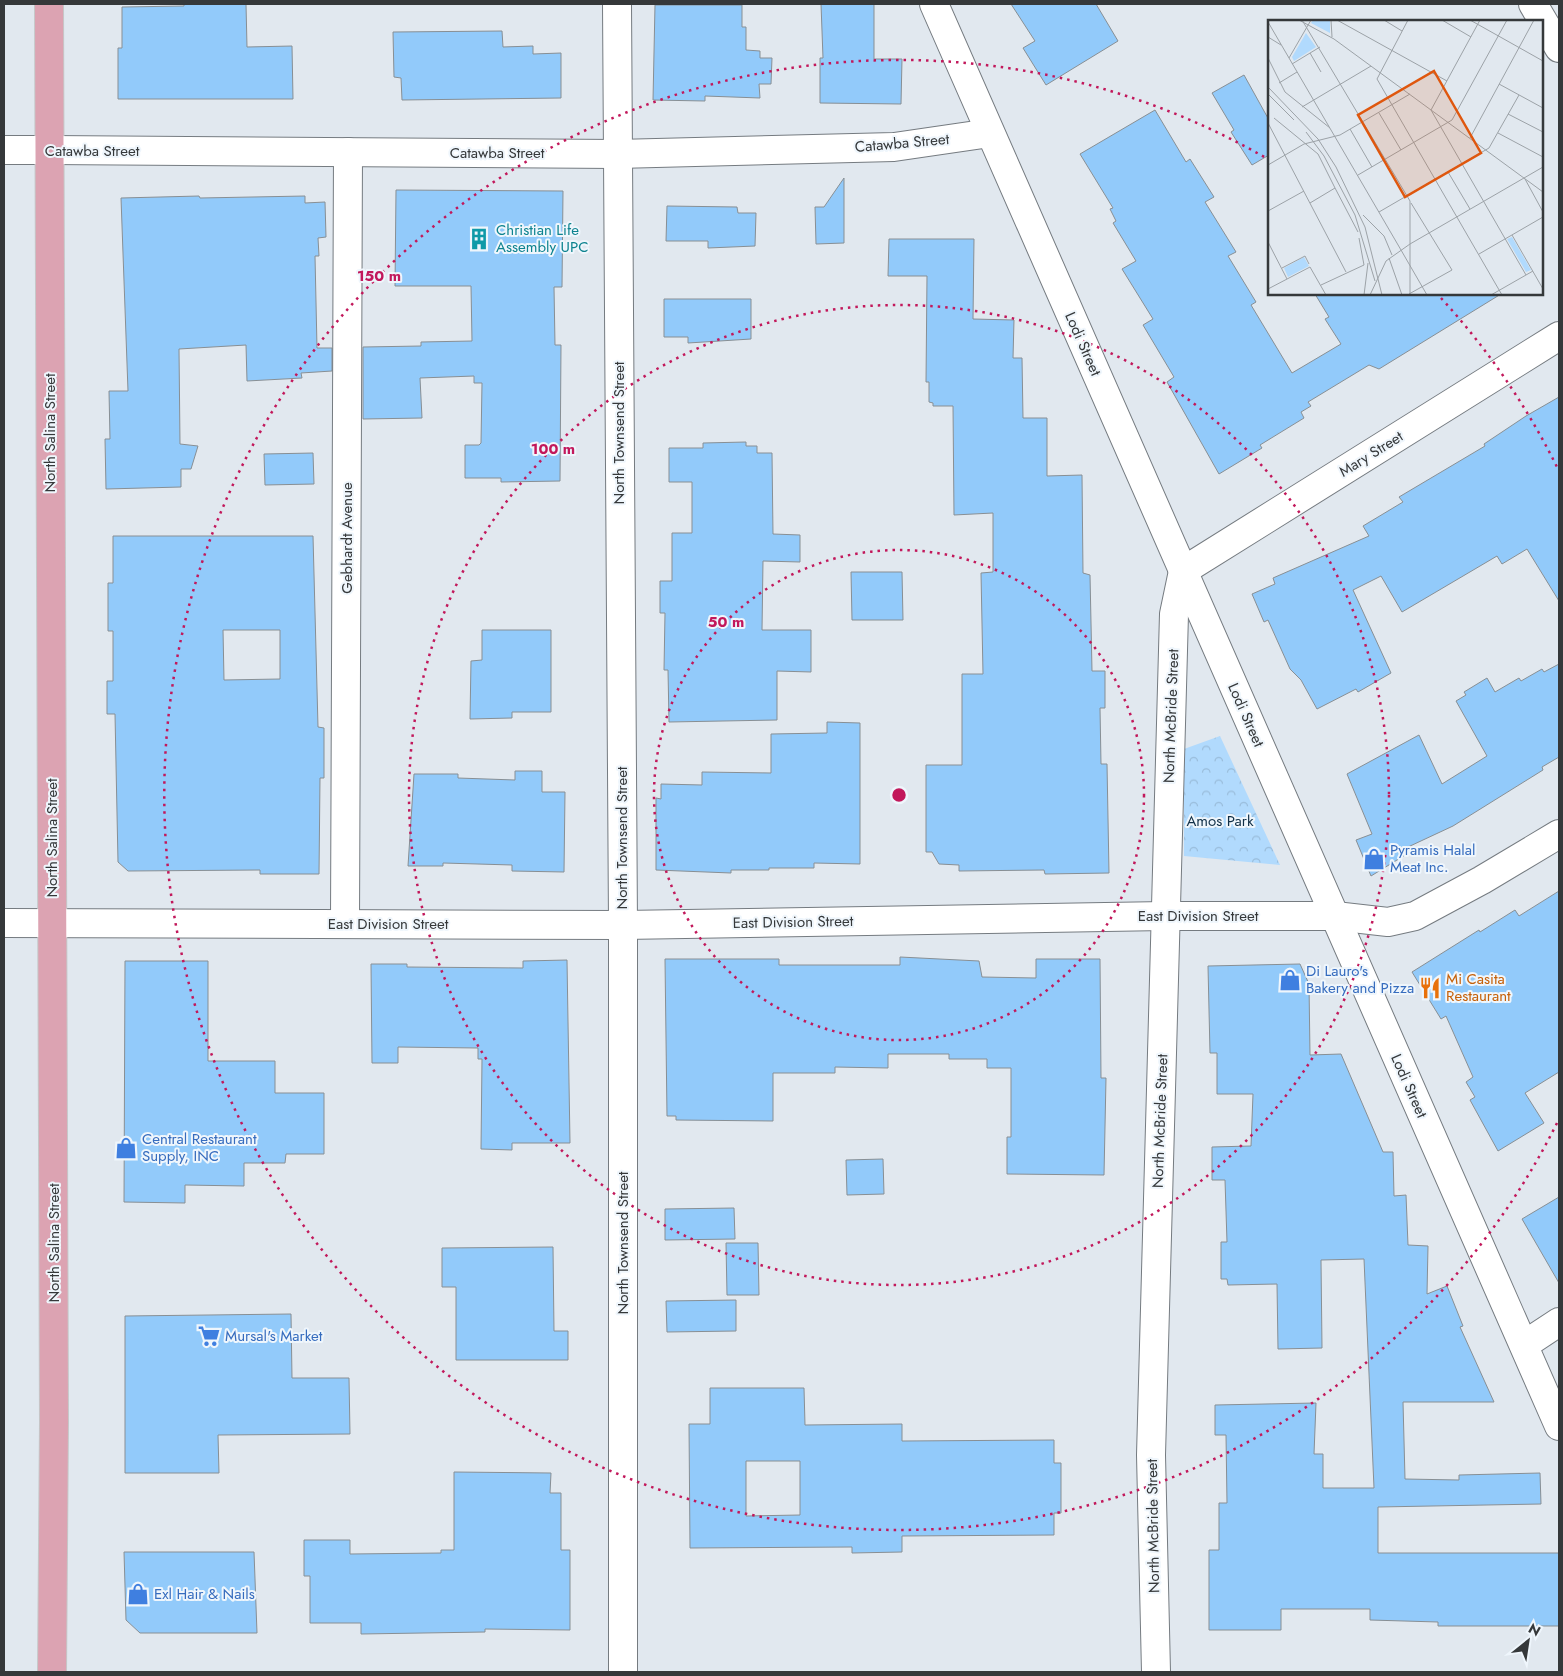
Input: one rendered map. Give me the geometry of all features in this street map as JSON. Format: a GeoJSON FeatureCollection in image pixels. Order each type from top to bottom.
{"type":"FeatureCollection","features":[{"type":"Feature","properties":{"kind":"main road","name":"North Salina Street"},"geometry":{"type":"LineString","coordinates":[[49,4],[54,1422],[52,1672]]}},
{"type":"Feature","properties":{"kind":"street","name":"North Townsend Street"},"geometry":{"type":"LineString","coordinates":[[617,4],[623,925],[623,1672]]}},
{"type":"Feature","properties":{"kind":"street","name":"Lodi Street"},"geometry":{"type":"LineString","coordinates":[[934,4],[1559,1426]]}},
{"type":"Feature","properties":{"kind":"street"},"geometry":{"type":"LineString","coordinates":[[1533,4],[1542,20]]}},
{"type":"Feature","properties":{"kind":"street"},"geometry":{"type":"LineString","coordinates":[[1543,21],[1559,48]]}},
{"type":"Feature","properties":{"kind":"street","name":"Catawba Street"},"geometry":{"type":"LineString","coordinates":[[4,150],[617,154],[894,147],[990,133]]}},
{"type":"Feature","properties":{"kind":"street","name":"Gebhardt Avenue"},"geometry":{"type":"LineString","coordinates":[[345,924],[348,152]]}},
{"type":"Feature","properties":{"kind":"street","name":"Mary Street"},"geometry":{"type":"LineString","coordinates":[[1183,571],[1559,336]]}},
{"type":"Feature","properties":{"kind":"street","name":"North McBride Street"},"geometry":{"type":"LineString","coordinates":[[1156,1672],[1151,1455],[1174,614],[1183,571]]}},
{"type":"Feature","properties":{"kind":"street","name":"East Division Street"},"geometry":{"type":"LineString","coordinates":[[4,922],[623,925],[1166,916],[1335,916],[1388,922],[1415,916],[1482,880],[1559,834]]}},
{"type":"Feature","properties":{"kind":"street"},"geometry":{"type":"LineString","coordinates":[[1524,1345],[1559,1322]]}},
{"type":"Feature","properties":{"kind":"green space","name":"Amos Park"},"geometry":{"type":"Polygon","coordinates":[[[1220,736],[1280,865],[1184,856],[1184,749],[1220,736]]]}},
{"type":"Feature","properties":{"kind":"building"},"geometry":{"type":"Polygon","coordinates":[[[184,4],[246,4],[247,47],[292,46],[293,99],[118,99],[118,48],[122,48],[122,7],[184,6],[184,4]]]}},
{"type":"Feature","properties":{"kind":"building"},"geometry":{"type":"Polygon","coordinates":[[[821,4],[874,4],[874,59],[902,59],[901,104],[820,103],[820,58],[823,58],[821,4]]]}},
{"type":"Feature","properties":{"kind":"building"},"geometry":{"type":"Polygon","coordinates":[[[1011,4],[1096,4],[1118,41],[1046,85],[1023,48],[1035,41],[1011,4]]]}},
{"type":"Feature","properties":{"kind":"building"},"geometry":{"type":"Polygon","coordinates":[[[655,5],[742,5],[742,27],[746,27],[746,50],[760,51],[760,58],[772,58],[771,84],[759,84],[760,98],[705,96],[705,101],[653,100],[655,5]]]}},
{"type":"Feature","properties":{"kind":"building"},"geometry":{"type":"Polygon","coordinates":[[[502,31],[503,47],[533,46],[533,54],[561,53],[561,98],[402,100],[401,78],[394,77],[393,32],[502,31]]]}},
{"type":"Feature","properties":{"kind":"building"},"geometry":{"type":"Polygon","coordinates":[[[1244,75],[1268,118],[1268,156],[1252,165],[1231,132],[1234,130],[1212,93],[1244,75]]]}},
{"type":"Feature","properties":{"kind":"building"},"geometry":{"type":"Polygon","coordinates":[[[1155,110],[1186,162],[1190,159],[1214,197],[1205,202],[1236,252],[1228,256],[1256,302],[1251,305],[1292,373],[1341,344],[1325,319],[1329,317],[1316,295],[1499,295],[1379,369],[1369,365],[1308,402],[1311,406],[1301,412],[1304,418],[1260,445],[1262,448],[1219,474],[1167,382],[1174,377],[1143,325],[1153,319],[1122,269],[1136,261],[1113,223],[1116,221],[1110,209],[1113,208],[1080,154],[1155,110]]]}},
{"type":"Feature","properties":{"kind":"building"},"geometry":{"type":"Polygon","coordinates":[[[844,178],[844,243],[816,244],[815,207],[824,207],[844,178]]]}},
{"type":"Feature","properties":{"kind":"building"},"geometry":{"type":"Polygon","coordinates":[[[396,190],[563,191],[562,287],[554,287],[555,345],[561,345],[560,481],[501,482],[501,478],[465,478],[465,445],[479,445],[481,443],[482,383],[474,383],[474,376],[420,378],[422,418],[363,419],[363,347],[421,346],[421,342],[472,341],[471,286],[395,286],[396,190]]]}},
{"type":"Feature","properties":{"kind":"building"},"geometry":{"type":"Polygon","coordinates":[[[199,196],[200,198],[305,196],[305,203],[325,202],[326,237],[318,238],[319,256],[315,256],[317,348],[332,348],[332,371],[301,373],[302,378],[247,381],[246,345],[179,349],[180,444],[198,446],[191,469],[181,469],[181,487],[106,489],[105,439],[110,439],[109,391],[128,391],[121,198],[199,196]]]}},
{"type":"Feature","properties":{"kind":"building"},"geometry":{"type":"Polygon","coordinates":[[[667,206],[737,207],[738,213],[756,213],[755,246],[708,248],[708,241],[666,241],[667,206]]]}},
{"type":"Feature","properties":{"kind":"building"},"geometry":{"type":"Polygon","coordinates":[[[889,239],[974,239],[973,319],[1014,320],[1013,358],[1022,358],[1023,418],[1047,418],[1047,476],[1082,475],[1083,573],[1090,575],[1092,671],[1105,671],[1105,708],[1100,708],[1101,764],[1107,764],[1109,873],[1045,874],[1044,870],[959,871],[959,865],[939,864],[932,852],[926,852],[926,765],[962,765],[962,674],[983,674],[981,573],[993,572],[993,513],[954,515],[953,406],[933,406],[933,403],[929,402],[929,382],[926,382],[927,276],[888,276],[889,239]]]}},
{"type":"Feature","properties":{"kind":"building"},"geometry":{"type":"Polygon","coordinates":[[[664,299],[751,299],[751,339],[688,343],[688,337],[664,337],[664,299]]]}},
{"type":"Feature","properties":{"kind":"building"},"geometry":{"type":"Polygon","coordinates":[[[1559,397],[1559,601],[1527,549],[1502,564],[1497,556],[1402,612],[1381,576],[1353,590],[1391,673],[1358,692],[1356,689],[1317,709],[1301,680],[1290,669],[1268,620],[1264,622],[1252,594],[1275,584],[1273,578],[1369,536],[1363,526],[1403,502],[1399,497],[1485,446],[1484,444],[1526,416],[1559,397]]]}},
{"type":"Feature","properties":{"kind":"building"},"geometry":{"type":"Polygon","coordinates":[[[746,442],[746,446],[757,446],[757,453],[772,453],[773,534],[800,535],[800,562],[763,561],[762,630],[811,630],[811,672],[777,671],[777,720],[669,722],[668,670],[664,670],[665,613],[660,613],[660,581],[672,581],[672,533],[692,533],[692,482],[669,482],[669,448],[703,448],[703,443],[746,442]]]}},
{"type":"Feature","properties":{"kind":"building"},"geometry":{"type":"Polygon","coordinates":[[[313,453],[314,484],[265,485],[264,454],[313,453]]]}},
{"type":"Feature","properties":{"kind":"building"},"geometry":{"type":"Polygon","coordinates":[[[113,536],[313,536],[318,727],[324,728],[324,778],[320,778],[319,874],[260,874],[260,870],[128,871],[118,862],[115,714],[107,714],[107,681],[113,681],[113,631],[108,631],[108,583],[113,583],[113,536]],[[223,630],[224,680],[280,679],[280,630],[223,630]]]}},
{"type":"Feature","properties":{"kind":"building"},"geometry":{"type":"Polygon","coordinates":[[[851,572],[902,572],[903,620],[852,620],[851,572]]]}},
{"type":"Feature","properties":{"kind":"building"},"geometry":{"type":"Polygon","coordinates":[[[482,630],[551,630],[551,712],[512,712],[512,718],[470,719],[471,661],[482,660],[482,630]]]}},
{"type":"Feature","properties":{"kind":"building"},"geometry":{"type":"Polygon","coordinates":[[[1559,664],[1559,757],[1542,767],[1543,770],[1453,826],[1408,847],[1410,852],[1371,876],[1356,840],[1372,834],[1347,774],[1419,735],[1442,784],[1487,756],[1456,701],[1466,695],[1464,692],[1487,678],[1495,692],[1519,678],[1521,681],[1542,669],[1544,672],[1559,664]]]}},
{"type":"Feature","properties":{"kind":"building"},"geometry":{"type":"Polygon","coordinates":[[[827,722],[860,723],[860,864],[814,863],[814,868],[731,870],[731,873],[656,870],[656,798],[661,799],[661,784],[702,785],[702,772],[771,773],[771,734],[827,733],[827,722]]]}},
{"type":"Feature","properties":{"kind":"building"},"geometry":{"type":"Polygon","coordinates":[[[515,771],[542,771],[542,792],[565,792],[564,872],[512,871],[512,865],[443,863],[443,866],[408,866],[414,774],[458,774],[458,778],[515,780],[515,771]]]}},
{"type":"Feature","properties":{"kind":"building"},"geometry":{"type":"Polygon","coordinates":[[[1559,891],[1559,1072],[1525,1093],[1544,1123],[1498,1151],[1470,1100],[1475,1097],[1466,1082],[1473,1077],[1446,1016],[1441,1019],[1412,972],[1515,910],[1519,916],[1559,891]]]}},
{"type":"Feature","properties":{"kind":"building"},"geometry":{"type":"Polygon","coordinates":[[[900,957],[979,961],[982,977],[1036,978],[1036,959],[1100,959],[1101,1078],[1106,1078],[1104,1175],[1007,1174],[1007,1137],[1011,1137],[1011,1068],[987,1068],[987,1059],[949,1059],[949,1054],[888,1054],[888,1068],[835,1067],[835,1073],[773,1073],[773,1121],[676,1120],[676,1116],[667,1116],[665,959],[779,959],[779,965],[900,965],[900,957]]]}},
{"type":"Feature","properties":{"kind":"building"},"geometry":{"type":"Polygon","coordinates":[[[567,960],[570,1143],[512,1143],[512,1150],[481,1149],[482,1059],[478,1059],[478,1048],[398,1047],[398,1063],[372,1063],[371,964],[407,964],[407,967],[523,968],[523,961],[567,960]]]}},
{"type":"Feature","properties":{"kind":"building"},"geometry":{"type":"Polygon","coordinates":[[[125,961],[208,961],[208,1061],[275,1061],[275,1093],[324,1093],[324,1154],[286,1154],[285,1163],[244,1163],[244,1186],[185,1185],[185,1203],[124,1202],[125,961]]]}},
{"type":"Feature","properties":{"kind":"building"},"geometry":{"type":"Polygon","coordinates":[[[1300,964],[1309,984],[1310,1055],[1341,1054],[1383,1152],[1393,1152],[1394,1196],[1406,1195],[1408,1245],[1428,1246],[1427,1294],[1447,1286],[1463,1326],[1460,1327],[1494,1402],[1403,1402],[1405,1479],[1459,1480],[1459,1475],[1540,1473],[1541,1504],[1378,1507],[1378,1553],[1559,1553],[1559,1626],[1438,1626],[1438,1622],[1370,1620],[1370,1609],[1281,1609],[1281,1630],[1209,1630],[1209,1550],[1219,1550],[1219,1503],[1227,1503],[1226,1435],[1215,1435],[1215,1405],[1316,1403],[1314,1454],[1323,1454],[1323,1488],[1374,1488],[1364,1259],[1321,1260],[1322,1348],[1278,1349],[1277,1284],[1228,1285],[1227,1279],[1221,1279],[1221,1242],[1227,1242],[1225,1180],[1212,1180],[1212,1147],[1251,1146],[1253,1094],[1217,1094],[1217,1053],[1210,1053],[1208,966],[1300,964]]]}},
{"type":"Feature","properties":{"kind":"building"},"geometry":{"type":"Polygon","coordinates":[[[883,1159],[884,1194],[847,1195],[846,1160],[883,1159]]]}},
{"type":"Feature","properties":{"kind":"building"},"geometry":{"type":"Polygon","coordinates":[[[1559,1197],[1559,1283],[1522,1219],[1559,1197]]]}},
{"type":"Feature","properties":{"kind":"building"},"geometry":{"type":"Polygon","coordinates":[[[734,1208],[735,1239],[665,1240],[665,1209],[734,1208]]]}},
{"type":"Feature","properties":{"kind":"building"},"geometry":{"type":"Polygon","coordinates":[[[726,1243],[758,1243],[759,1295],[727,1295],[726,1243]]]}},
{"type":"Feature","properties":{"kind":"building"},"geometry":{"type":"Polygon","coordinates":[[[553,1247],[554,1331],[568,1331],[568,1360],[456,1360],[456,1287],[442,1287],[442,1248],[553,1247]]]}},
{"type":"Feature","properties":{"kind":"building"},"geometry":{"type":"Polygon","coordinates":[[[736,1300],[736,1331],[667,1332],[666,1301],[736,1300]]]}},
{"type":"Feature","properties":{"kind":"building"},"geometry":{"type":"Polygon","coordinates":[[[291,1314],[292,1378],[349,1378],[350,1434],[218,1435],[219,1473],[125,1473],[125,1316],[291,1314]]]}},
{"type":"Feature","properties":{"kind":"building"},"geometry":{"type":"Polygon","coordinates":[[[710,1388],[804,1388],[805,1425],[902,1424],[902,1441],[1054,1440],[1054,1463],[1061,1463],[1061,1513],[1054,1513],[1054,1535],[902,1536],[902,1552],[852,1553],[852,1547],[690,1548],[689,1424],[710,1424],[710,1388]],[[746,1461],[746,1516],[800,1515],[800,1461],[746,1461]]]}},
{"type":"Feature","properties":{"kind":"building"},"geometry":{"type":"Polygon","coordinates":[[[454,1472],[551,1473],[550,1493],[561,1493],[561,1550],[570,1550],[570,1630],[485,1629],[485,1632],[361,1634],[361,1623],[310,1623],[310,1576],[304,1576],[304,1540],[350,1540],[350,1554],[441,1553],[441,1550],[454,1550],[454,1472]]]}},
{"type":"Feature","properties":{"kind":"building"},"geometry":{"type":"Polygon","coordinates":[[[124,1552],[254,1552],[257,1633],[140,1633],[126,1620],[124,1552]]]}},
{"type":"Feature","properties":{"kind":"place","name":"Christian Life Assembly UPC"},"geometry":{"type":"Point","coordinates":[479,239]}},
{"type":"Feature","properties":{"kind":"place","name":"Pyramis Halal Meat Inc."},"geometry":{"type":"Point","coordinates":[1374,859]}},
{"type":"Feature","properties":{"kind":"place","name":"Di Lauro's Bakery and Pizza"},"geometry":{"type":"Point","coordinates":[1290,980]}},
{"type":"Feature","properties":{"kind":"place","name":"Mi Casita Restaurant"},"geometry":{"type":"Point","coordinates":[1430,988]}},
{"type":"Feature","properties":{"kind":"place","name":"Central Restaurant Supply, INC"},"geometry":{"type":"Point","coordinates":[126,1148]}},
{"type":"Feature","properties":{"kind":"place","name":"Mursal's Market"},"geometry":{"type":"Point","coordinates":[209,1336]}},
{"type":"Feature","properties":{"kind":"place","name":"Exl Hair & Nails"},"geometry":{"type":"Point","coordinates":[138,1594]}}]}
